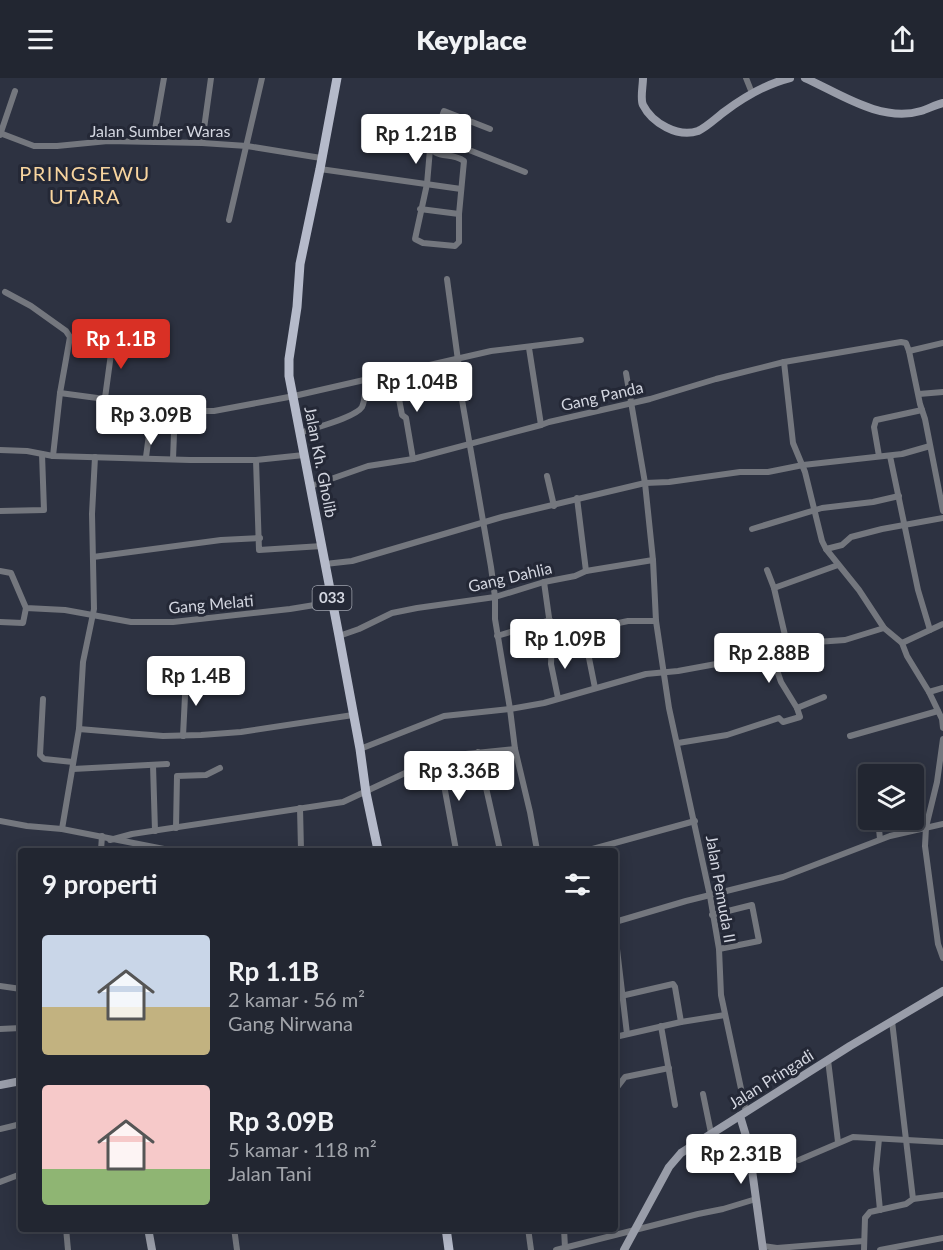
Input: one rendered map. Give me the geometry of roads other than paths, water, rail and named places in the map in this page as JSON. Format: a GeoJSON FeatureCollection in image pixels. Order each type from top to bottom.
{"type":"FeatureCollection","features":[{"type":"Feature","properties":{"kind":"main road","name":"Jalan Kh. Gholib"},"geometry":{"type":"LineString","coordinates":[[337,78],[300,264],[289,376],[378,848]]}},
{"type":"Feature","properties":{"kind":"main road"},"geometry":{"type":"LineString","coordinates":[[447,1232],[449,1250]]}},
{"type":"Feature","properties":{"kind":"street"},"geometry":{"type":"LineString","coordinates":[[153,141],[164,78]]}},
{"type":"Feature","properties":{"kind":"street"},"geometry":{"type":"LineString","coordinates":[[202,143],[211,78]]}},
{"type":"Feature","properties":{"kind":"street"},"geometry":{"type":"LineString","coordinates":[[229,220],[262,78]]}},
{"type":"Feature","properties":{"kind":"street"},"geometry":{"type":"LineString","coordinates":[[643,78],[642,104],[649,114],[661,126],[683,132],[697,131],[752,93],[790,78]]}},
{"type":"Feature","properties":{"kind":"street"},"geometry":{"type":"LineString","coordinates":[[746,78],[752,93]]}},
{"type":"Feature","properties":{"kind":"street"},"geometry":{"type":"LineString","coordinates":[[805,78],[860,104],[884,111],[905,113],[920,111],[943,103]]}},
{"type":"Feature","properties":{"kind":"street"},"geometry":{"type":"LineString","coordinates":[[0,134],[15,91]]}},
{"type":"Feature","properties":{"kind":"street"},"geometry":{"type":"LineString","coordinates":[[396,138],[427,140],[430,149],[436,154],[464,161],[457,246],[423,243],[415,239],[426,184],[430,149],[444,111],[490,129]]}},
{"type":"Feature","properties":{"kind":"street","name":"Jalan Sumber Waras"},"geometry":{"type":"LineString","coordinates":[[0,134],[34,146],[108,141],[202,143],[247,146],[321,158]]}},
{"type":"Feature","properties":{"kind":"street"},"geometry":{"type":"LineString","coordinates":[[436,137],[525,172]]}},
{"type":"Feature","properties":{"kind":"street"},"geometry":{"type":"LineString","coordinates":[[320,170],[461,189]]}},
{"type":"Feature","properties":{"kind":"street"},"geometry":{"type":"LineString","coordinates":[[420,209],[459,214]]}},
{"type":"Feature","properties":{"kind":"street"},"geometry":{"type":"LineString","coordinates":[[447,279],[462,400],[495,597],[497,636],[515,748],[537,848]]}},
{"type":"Feature","properties":{"kind":"street"},"geometry":{"type":"LineString","coordinates":[[4,292],[31,306],[69,333],[70,342],[60,393],[53,456]]}},
{"type":"Feature","properties":{"kind":"street"},"geometry":{"type":"LineString","coordinates":[[105,398],[113,339]]}},
{"type":"Feature","properties":{"kind":"street"},"geometry":{"type":"LineString","coordinates":[[60,393],[214,411],[294,396],[491,351],[581,340]]}},
{"type":"Feature","properties":{"kind":"street","name":"Gang Panda"},"geometry":{"type":"LineString","coordinates":[[311,486],[368,466],[413,459],[784,362],[901,342],[906,343],[909,351]]}},
{"type":"Feature","properties":{"kind":"street"},"geometry":{"type":"LineString","coordinates":[[943,342],[909,351],[943,511]]}},
{"type":"Feature","properties":{"kind":"street"},"geometry":{"type":"LineString","coordinates":[[529,348],[542,425]]}},
{"type":"Feature","properties":{"kind":"street"},"geometry":{"type":"LineString","coordinates":[[784,362],[793,443],[803,465],[826,549],[884,628],[902,643],[907,656],[929,692],[942,719],[943,728]]}},
{"type":"Feature","properties":{"kind":"street"},"geometry":{"type":"LineString","coordinates":[[394,372],[402,415],[406,418],[413,459]]}},
{"type":"Feature","properties":{"kind":"street","name":"Jalan Pemuda II"},"geometry":{"type":"LineString","coordinates":[[626,373],[645,483],[653,560],[656,621],[669,708],[710,896],[719,949],[721,995],[743,1114]]}},
{"type":"Feature","properties":{"kind":"street"},"geometry":{"type":"LineString","coordinates":[[300,433],[349,417],[359,411],[365,398],[366,378]]}},
{"type":"Feature","properties":{"kind":"street"},"geometry":{"type":"LineString","coordinates":[[919,394],[943,392]]}},
{"type":"Feature","properties":{"kind":"street"},"geometry":{"type":"LineString","coordinates":[[146,457],[153,405]]}},
{"type":"Feature","properties":{"kind":"street"},"geometry":{"type":"LineString","coordinates":[[173,459],[175,408]]}},
{"type":"Feature","properties":{"kind":"street"},"geometry":{"type":"LineString","coordinates":[[879,456],[874,427],[876,420],[922,410]]}},
{"type":"Feature","properties":{"kind":"street"},"geometry":{"type":"LineString","coordinates":[[326,564],[352,561],[484,522],[645,483],[740,472],[768,472],[803,465],[890,456],[930,446]]}},
{"type":"Feature","properties":{"kind":"street"},"geometry":{"type":"LineString","coordinates":[[0,450],[53,456],[173,459],[256,460],[304,455]]}},
{"type":"Feature","properties":{"kind":"street"},"geometry":{"type":"LineString","coordinates":[[0,511],[44,510],[42,454]]}},
{"type":"Feature","properties":{"kind":"street"},"geometry":{"type":"LineString","coordinates":[[890,456],[903,525],[930,630]]}},
{"type":"Feature","properties":{"kind":"street"},"geometry":{"type":"LineString","coordinates":[[62,829],[79,729],[83,662],[94,609],[92,514],[95,457]]}},
{"type":"Feature","properties":{"kind":"street"},"geometry":{"type":"LineString","coordinates":[[256,460],[259,550],[322,546]]}},
{"type":"Feature","properties":{"kind":"street"},"geometry":{"type":"LineString","coordinates":[[547,476],[555,506]]}},
{"type":"Feature","properties":{"kind":"street"},"geometry":{"type":"LineString","coordinates":[[752,529],[814,511],[899,496]]}},
{"type":"Feature","properties":{"kind":"street"},"geometry":{"type":"LineString","coordinates":[[578,498],[586,571]]}},
{"type":"Feature","properties":{"kind":"street"},"geometry":{"type":"LineString","coordinates":[[826,549],[842,545],[851,537],[943,518]]}},
{"type":"Feature","properties":{"kind":"street"},"geometry":{"type":"LineString","coordinates":[[93,556],[221,540],[260,538]]}},
{"type":"Feature","properties":{"kind":"street","name":"Gang Dahlia"},"geometry":{"type":"LineString","coordinates":[[339,636],[392,613],[495,597],[586,571],[653,560]]}},
{"type":"Feature","properties":{"kind":"street"},"geometry":{"type":"LineString","coordinates":[[774,588],[838,566]]}},
{"type":"Feature","properties":{"kind":"street"},"geometry":{"type":"LineString","coordinates":[[767,570],[774,588],[787,644]]}},
{"type":"Feature","properties":{"kind":"street"},"geometry":{"type":"LineString","coordinates":[[0,571],[11,573],[26,608],[23,623],[0,622]]}},
{"type":"Feature","properties":{"kind":"street"},"geometry":{"type":"LineString","coordinates":[[544,582],[550,620],[552,664],[558,698]]}},
{"type":"Feature","properties":{"kind":"street","name":"Gang Melati"},"geometry":{"type":"LineString","coordinates":[[26,608],[65,610],[131,622],[173,622],[333,602]]}},
{"type":"Feature","properties":{"kind":"street"},"geometry":{"type":"LineString","coordinates":[[497,636],[550,620]]}},
{"type":"Feature","properties":{"kind":"street"},"geometry":{"type":"LineString","coordinates":[[551,643],[628,621],[656,621]]}},
{"type":"Feature","properties":{"kind":"street"},"geometry":{"type":"LineString","coordinates":[[902,643],[943,624]]}},
{"type":"Feature","properties":{"kind":"street"},"geometry":{"type":"LineString","coordinates":[[360,748],[444,716],[510,709],[646,674],[727,662],[787,644],[845,640],[884,628]]}},
{"type":"Feature","properties":{"kind":"street"},"geometry":{"type":"LineString","coordinates":[[584,633],[595,688]]}},
{"type":"Feature","properties":{"kind":"street"},"geometry":{"type":"LineString","coordinates":[[678,743],[728,735],[779,718],[783,722],[800,717],[781,682],[770,650]]}},
{"type":"Feature","properties":{"kind":"street"},"geometry":{"type":"LineString","coordinates":[[183,736],[186,676]]}},
{"type":"Feature","properties":{"kind":"street"},"geometry":{"type":"LineString","coordinates":[[929,692],[943,688]]}},
{"type":"Feature","properties":{"kind":"street"},"geometry":{"type":"LineString","coordinates":[[797,708],[824,697]]}},
{"type":"Feature","properties":{"kind":"street"},"geometry":{"type":"LineString","coordinates":[[43,699],[40,755],[44,759],[73,765],[167,764]]}},
{"type":"Feature","properties":{"kind":"street"},"geometry":{"type":"LineString","coordinates":[[850,736],[938,711]]}},
{"type":"Feature","properties":{"kind":"street"},"geometry":{"type":"LineString","coordinates":[[79,729],[183,736],[241,732],[353,715]]}},
{"type":"Feature","properties":{"kind":"street"},"geometry":{"type":"LineString","coordinates":[[943,739],[941,767],[926,827],[925,846],[927,873],[943,958]]}},
{"type":"Feature","properties":{"kind":"street"},"geometry":{"type":"LineString","coordinates":[[110,840],[343,802],[439,758],[515,748]]}},
{"type":"Feature","properties":{"kind":"street"},"geometry":{"type":"LineString","coordinates":[[478,752],[500,848]]}},
{"type":"Feature","properties":{"kind":"street"},"geometry":{"type":"LineString","coordinates":[[439,758],[456,848]]}},
{"type":"Feature","properties":{"kind":"street"},"geometry":{"type":"LineString","coordinates":[[153,765],[155,831]]}},
{"type":"Feature","properties":{"kind":"street"},"geometry":{"type":"LineString","coordinates":[[176,828],[177,776],[206,775],[220,768]]}},
{"type":"Feature","properties":{"kind":"street"},"geometry":{"type":"LineString","coordinates":[[300,808],[301,848]]}},
{"type":"Feature","properties":{"kind":"street"},"geometry":{"type":"LineString","coordinates":[[0,820],[102,836],[110,840],[151,848]]}},
{"type":"Feature","properties":{"kind":"street"},"geometry":{"type":"LineString","coordinates":[[596,848],[695,821]]}},
{"type":"Feature","properties":{"kind":"street"},"geometry":{"type":"LineString","coordinates":[[618,921],[686,900],[783,877],[880,839],[943,824]]}},
{"type":"Feature","properties":{"kind":"street"},"geometry":{"type":"LineString","coordinates":[[879,830],[880,839]]}},
{"type":"Feature","properties":{"kind":"street"},"geometry":{"type":"LineString","coordinates":[[101,848],[102,836]]}},
{"type":"Feature","properties":{"kind":"street"},"geometry":{"type":"LineString","coordinates":[[712,915],[752,905],[759,941],[719,949]]}},
{"type":"Feature","properties":{"kind":"street"},"geometry":{"type":"LineString","coordinates":[[618,949],[621,996],[627,1034]]}},
{"type":"Feature","properties":{"kind":"street"},"geometry":{"type":"LineString","coordinates":[[621,996],[673,984],[681,1022]]}},
{"type":"Feature","properties":{"kind":"street"},"geometry":{"type":"LineString","coordinates":[[0,986],[18,989]]}},
{"type":"Feature","properties":{"kind":"street","name":"Jalan Pringadi"},"geometry":{"type":"LineString","coordinates":[[624,1250],[669,1167],[681,1154],[711,1132],[943,991]]}},
{"type":"Feature","properties":{"kind":"street"},"geometry":{"type":"LineString","coordinates":[[618,1036],[725,1015]]}},
{"type":"Feature","properties":{"kind":"street"},"geometry":{"type":"LineString","coordinates":[[892,1021],[914,1199]]}},
{"type":"Feature","properties":{"kind":"street"},"geometry":{"type":"LineString","coordinates":[[661,1026],[675,1105]]}},
{"type":"Feature","properties":{"kind":"street"},"geometry":{"type":"LineString","coordinates":[[0,1029],[18,1028]]}},
{"type":"Feature","properties":{"kind":"street"},"geometry":{"type":"LineString","coordinates":[[828,1060],[838,1142]]}},
{"type":"Feature","properties":{"kind":"street"},"geometry":{"type":"LineString","coordinates":[[618,1086],[625,1077],[669,1068]]}},
{"type":"Feature","properties":{"kind":"street"},"geometry":{"type":"LineString","coordinates":[[0,1085],[18,1082]]}},
{"type":"Feature","properties":{"kind":"street"},"geometry":{"type":"LineString","coordinates":[[703,1094],[711,1132]]}},
{"type":"Feature","properties":{"kind":"street"},"geometry":{"type":"LineString","coordinates":[[743,1114],[763,1248],[864,1241]]}},
{"type":"Feature","properties":{"kind":"street"},"geometry":{"type":"LineString","coordinates":[[0,1130],[18,1125]]}},
{"type":"Feature","properties":{"kind":"street"},"geometry":{"type":"LineString","coordinates":[[799,1160],[853,1137],[943,1142]]}},
{"type":"Feature","properties":{"kind":"street"},"geometry":{"type":"LineString","coordinates":[[879,1139],[876,1169],[880,1210]]}},
{"type":"Feature","properties":{"kind":"street"},"geometry":{"type":"LineString","coordinates":[[0,1182],[18,1175]]}},
{"type":"Feature","properties":{"kind":"street"},"geometry":{"type":"LineString","coordinates":[[864,1250],[865,1218],[870,1212],[906,1204],[914,1199],[943,1195]]}},
{"type":"Feature","properties":{"kind":"street"},"geometry":{"type":"LineString","coordinates":[[556,1250],[756,1199]]}},
{"type":"Feature","properties":{"kind":"street"},"geometry":{"type":"LineString","coordinates":[[66,1232],[68,1250]]}},
{"type":"Feature","properties":{"kind":"street"},"geometry":{"type":"LineString","coordinates":[[149,1232],[152,1250]]}},
{"type":"Feature","properties":{"kind":"street"},"geometry":{"type":"LineString","coordinates":[[235,1232],[237,1250]]}},
{"type":"Feature","properties":{"kind":"street"},"geometry":{"type":"LineString","coordinates":[[529,1232],[531,1250]]}},
{"type":"Feature","properties":{"kind":"street"},"geometry":{"type":"LineString","coordinates":[[564,1232],[565,1248]]}},
{"type":"Feature","properties":{"kind":"street"},"geometry":{"type":"LineString","coordinates":[[880,1250],[943,1238]]}},
{"type":"Feature","properties":{"kind":"district","name":"PRINGSEWU UTARA"},"geometry":{"type":"Point","coordinates":[85,186]}}]}
